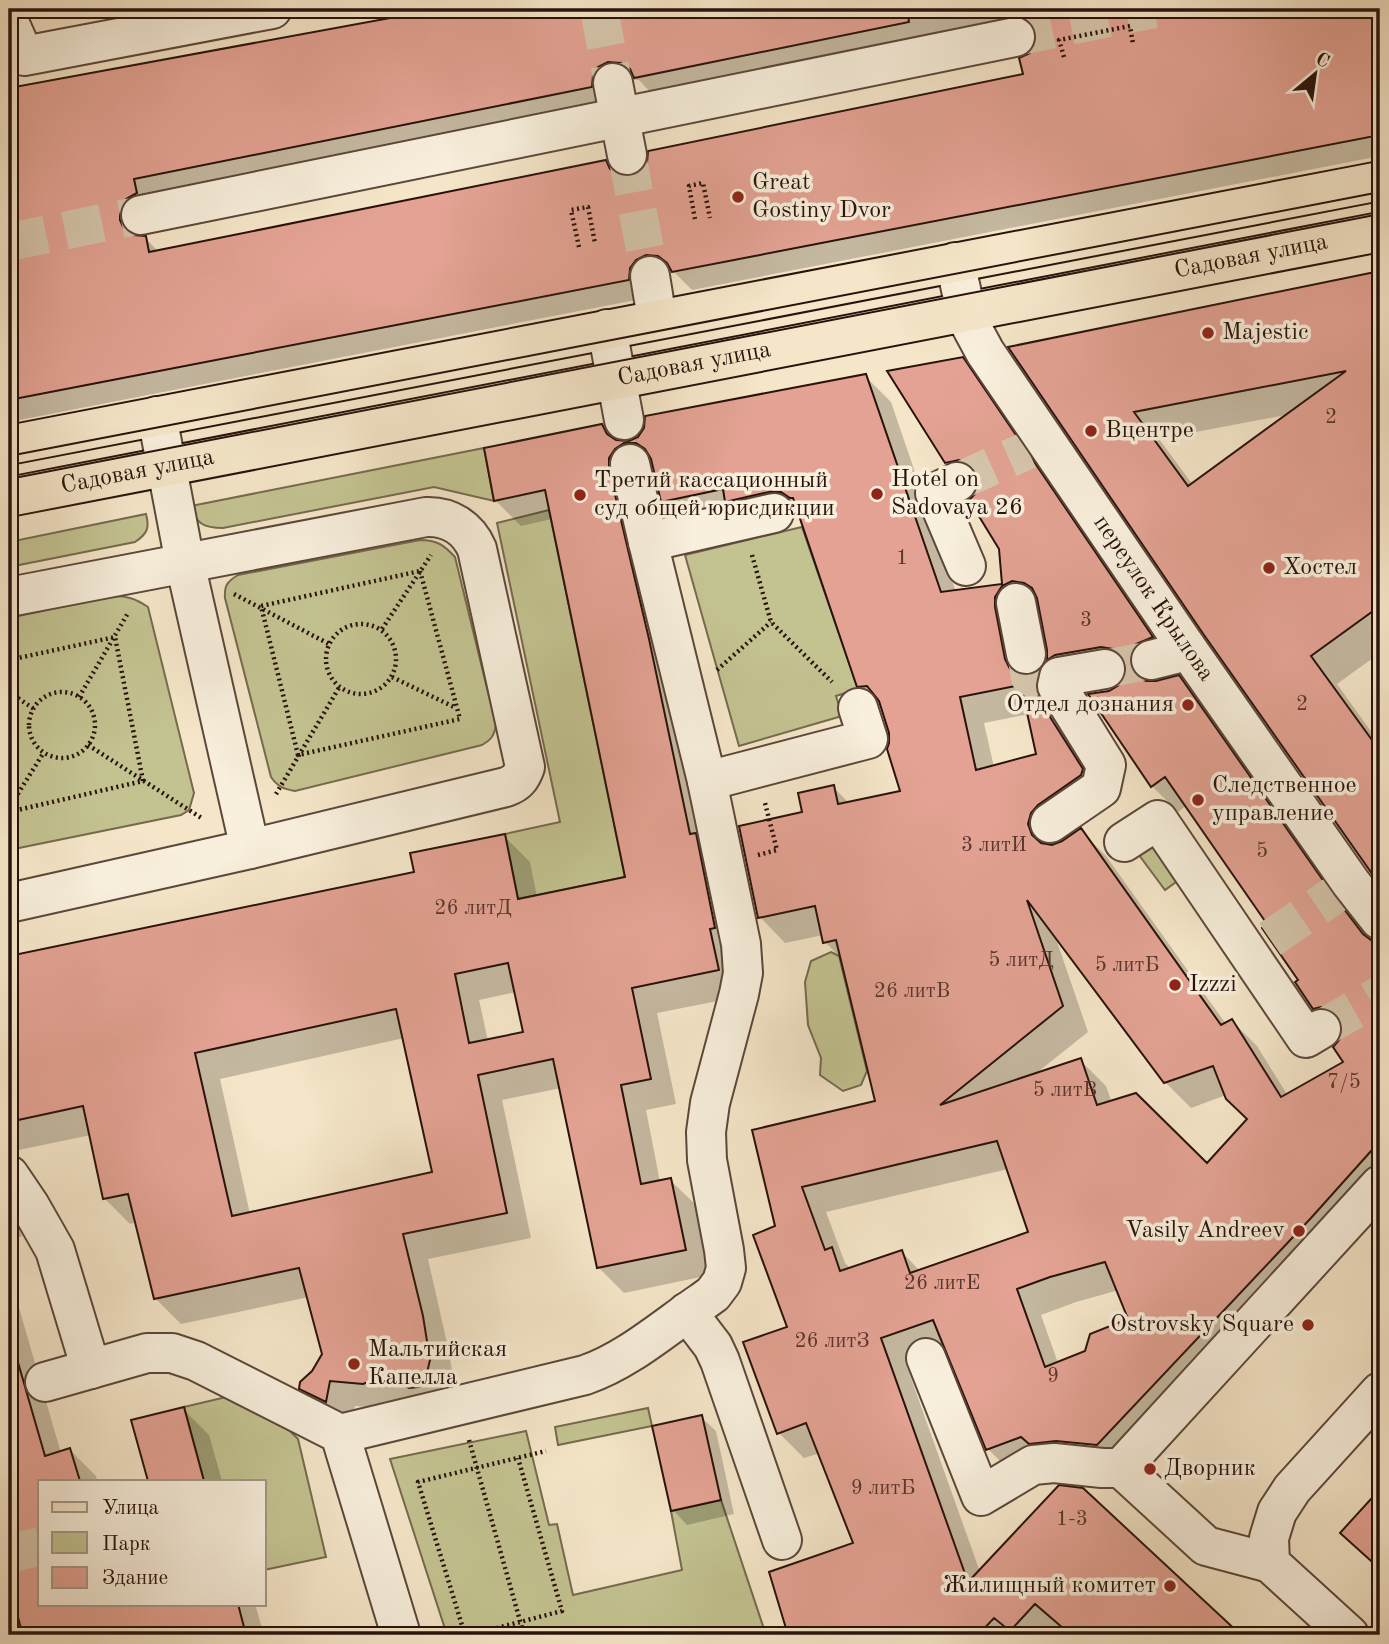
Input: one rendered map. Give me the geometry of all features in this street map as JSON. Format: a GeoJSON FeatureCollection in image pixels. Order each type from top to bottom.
{"type":"FeatureCollection","features":[{"type":"Feature","properties":{"kind":"main road","name":"Садовая улица"},"geometry":{"type":"LineString","coordinates":[[9,445],[1380,181]]}},
{"type":"Feature","properties":{"kind":"main road","name":"Садовая улица"},"geometry":{"type":"LineString","coordinates":[[9,497],[1380,232]]}},
{"type":"Feature","properties":{"kind":"street"},"geometry":{"type":"LineString","coordinates":[[9,22],[24,56],[272,9]]}},
{"type":"Feature","properties":{"kind":"street"},"geometry":{"type":"LineString","coordinates":[[141,215],[617,101],[1015,37]]}},
{"type":"Feature","properties":{"kind":"street"},"geometry":{"type":"LineString","coordinates":[[617,101],[627,155]]}},
{"type":"Feature","properties":{"kind":"street","name":"переулок Крылова"},"geometry":{"type":"LineString","coordinates":[[955,262],[966,312],[985,352],[1037,445],[1169,654],[1316,831],[1344,888],[1380,918]]}},
{"type":"Feature","properties":{"kind":"street"},"geometry":{"type":"LineString","coordinates":[[650,276],[657,319]]}},
{"type":"Feature","properties":{"kind":"street"},"geometry":{"type":"LineString","coordinates":[[607,329],[624,420]]}},
{"type":"Feature","properties":{"kind":"street"},"geometry":{"type":"LineString","coordinates":[[157,416],[185,563],[250,849]]}},
{"type":"Feature","properties":{"kind":"street"},"geometry":{"type":"LineString","coordinates":[[45,1382],[147,1353],[172,1353],[196,1361],[340,1434],[604,1369],[713,1294],[722,1282],[726,1268],[707,1160],[706,1132],[710,1103],[743,973],[741,944],[707,781],[630,464]]}},
{"type":"Feature","properties":{"kind":"street"},"geometry":{"type":"LineString","coordinates":[[957,482],[935,493],[965,566]]}},
{"type":"Feature","properties":{"kind":"street"},"geometry":{"type":"LineString","coordinates":[[9,597],[426,516],[438,516],[463,529],[472,538],[477,550],[525,767],[515,784],[506,788],[9,903]]}},
{"type":"Feature","properties":{"kind":"street"},"geometry":{"type":"LineString","coordinates":[[648,542],[758,517]]}},
{"type":"Feature","properties":{"kind":"street"},"geometry":{"type":"LineString","coordinates":[[1016,603],[1042,674],[1106,765],[1101,788],[1050,823]]}},
{"type":"Feature","properties":{"kind":"street"},"geometry":{"type":"LineString","coordinates":[[1042,674],[1059,677],[1105,669]]}},
{"type":"Feature","properties":{"kind":"street"},"geometry":{"type":"LineString","coordinates":[[707,781],[868,739],[858,708]]}},
{"type":"Feature","properties":{"kind":"street"},"geometry":{"type":"LineString","coordinates":[[1124,842],[1158,820],[1259,946],[1306,1038],[1321,1029]]}},
{"type":"Feature","properties":{"kind":"street"},"geometry":{"type":"LineString","coordinates":[[9,1175],[55,1250],[91,1369]]}},
{"type":"Feature","properties":{"kind":"street"},"geometry":{"type":"LineString","coordinates":[[1121,1468],[1380,1185]]}},
{"type":"Feature","properties":{"kind":"street"},"geometry":{"type":"LineString","coordinates":[[687,1312],[713,1346],[720,1361],[782,1540]]}},
{"type":"Feature","properties":{"kind":"street"},"geometry":{"type":"LineString","coordinates":[[926,1358],[981,1496],[1033,1465],[1054,1463],[1121,1468],[1206,1546],[1270,1563],[1349,1635]]}},
{"type":"Feature","properties":{"kind":"street"},"geometry":{"type":"LineString","coordinates":[[1270,1563],[1269,1538],[1278,1512],[1292,1489],[1380,1392]]}},
{"type":"Feature","properties":{"kind":"street"},"geometry":{"type":"LineString","coordinates":[[340,1434],[401,1635]]}},
{"type":"Feature","properties":{"kind":"path"},"geometry":{"type":"LineString","coordinates":[[1063,57],[1059,40],[1130,26],[1133,44]]}},
{"type":"Feature","properties":{"kind":"path"},"geometry":{"type":"LineString","coordinates":[[695,219],[689,186],[703,183],[710,218]]}},
{"type":"Feature","properties":{"kind":"path"},"geometry":{"type":"LineString","coordinates":[[579,247],[571,210],[588,207],[595,243]]}},
{"type":"Feature","properties":{"kind":"path"},"geometry":{"type":"LineString","coordinates":[[758,517],[771,622],[858,708]]}},
{"type":"Feature","properties":{"kind":"path"},"geometry":{"type":"LineString","coordinates":[[382,629],[452,522]]}},
{"type":"Feature","properties":{"kind":"path"},"geometry":{"type":"LineString","coordinates":[[185,563],[224,589],[329,644]]}},
{"type":"Feature","properties":{"kind":"path"},"geometry":{"type":"LineString","coordinates":[[261,607],[420,572]]}},
{"type":"Feature","properties":{"kind":"path"},"geometry":{"type":"LineString","coordinates":[[298,755],[460,719],[420,572]]}},
{"type":"Feature","properties":{"kind":"path"},"geometry":{"type":"LineString","coordinates":[[261,607],[298,755]]}},
{"type":"Feature","properties":{"kind":"path"},"geometry":{"type":"LineString","coordinates":[[79,697],[131,608]]}},
{"type":"Feature","properties":{"kind":"path"},"geometry":{"type":"LineString","coordinates":[[686,698],[771,622]]}},
{"type":"Feature","properties":{"kind":"path"},"geometry":{"type":"LineString","coordinates":[[356,624],[370,624],[382,629],[392,641],[396,652],[396,666],[392,677],[377,690],[366,694],[353,693],[340,686],[328,670],[326,659],[329,644],[337,633],[356,624]]}},
{"type":"Feature","properties":{"kind":"path"},"geometry":{"type":"LineString","coordinates":[[115,637],[143,781]]}},
{"type":"Feature","properties":{"kind":"path"},"geometry":{"type":"LineString","coordinates":[[9,660],[115,637]]}},
{"type":"Feature","properties":{"kind":"path"},"geometry":{"type":"LineString","coordinates":[[392,677],[456,708]]}},
{"type":"Feature","properties":{"kind":"path"},"geometry":{"type":"LineString","coordinates":[[88,745],[250,849],[282,783],[340,686]]}},
{"type":"Feature","properties":{"kind":"path"},"geometry":{"type":"LineString","coordinates":[[9,692],[34,709]]}},
{"type":"Feature","properties":{"kind":"path"},"geometry":{"type":"LineString","coordinates":[[64,692],[79,697],[87,704],[95,720],[95,730],[88,745],[71,757],[61,758],[44,752],[35,743],[30,731],[30,719],[34,709],[43,698],[52,694],[64,692]]}},
{"type":"Feature","properties":{"kind":"path"},"geometry":{"type":"LineString","coordinates":[[9,810],[44,752]]}},
{"type":"Feature","properties":{"kind":"path"},"geometry":{"type":"LineString","coordinates":[[724,864],[777,850],[758,768]]}},
{"type":"Feature","properties":{"kind":"path"},"geometry":{"type":"LineString","coordinates":[[9,810],[143,781]]}},
{"type":"Feature","properties":{"kind":"path"},"geometry":{"type":"LineString","coordinates":[[460,1405],[524,1635]]}},
{"type":"Feature","properties":{"kind":"path"},"geometry":{"type":"LineString","coordinates":[[465,1635],[418,1482],[546,1451]]}},
{"type":"Feature","properties":{"kind":"path"},"geometry":{"type":"LineString","coordinates":[[470,1635],[562,1611],[518,1458]]}},
{"type":"Feature","properties":{"kind":"green space"},"geometry":{"type":"Polygon","coordinates":[[[484,448],[494,501],[434,487],[223,528],[202,524],[195,517],[191,506],[484,448]]]}},
{"type":"Feature","properties":{"kind":"green space"},"geometry":{"type":"Polygon","coordinates":[[[549,510],[625,877],[518,899],[505,834],[560,822],[497,523],[549,510]]]}},
{"type":"Feature","properties":{"kind":"green space"},"geometry":{"type":"Polygon","coordinates":[[[146,514],[146,530],[135,542],[9,567],[9,542],[146,514]]]}},
{"type":"Feature","properties":{"kind":"green space"},"geometry":{"type":"Polygon","coordinates":[[[802,527],[858,689],[836,696],[842,716],[739,746],[685,555],[802,527]]]}},
{"type":"Feature","properties":{"kind":"green space"},"geometry":{"type":"Polygon","coordinates":[[[420,540],[440,544],[455,557],[496,725],[493,735],[482,745],[295,791],[281,787],[271,777],[225,598],[227,584],[238,575],[420,540]]]}},
{"type":"Feature","properties":{"kind":"green space"},"geometry":{"type":"Polygon","coordinates":[[[113,596],[132,598],[148,607],[194,793],[189,810],[181,815],[9,850],[9,618],[113,596]]]}},
{"type":"Feature","properties":{"kind":"green space"},"geometry":{"type":"Polygon","coordinates":[[[1158,834],[1187,874],[1165,890],[1136,851],[1158,834]]]}},
{"type":"Feature","properties":{"kind":"green space"},"geometry":{"type":"Polygon","coordinates":[[[831,952],[839,956],[867,1071],[861,1085],[843,1091],[820,1075],[821,1058],[808,1025],[805,982],[811,961],[831,952]]]}},
{"type":"Feature","properties":{"kind":"green space"},"geometry":{"type":"Polygon","coordinates":[[[226,1397],[288,1429],[298,1439],[326,1557],[266,1570],[266,1480],[204,1480],[184,1407],[226,1397]]]}},
{"type":"Feature","properties":{"kind":"green space"},"geometry":{"type":"Polygon","coordinates":[[[648,1408],[652,1426],[558,1445],[555,1427],[648,1408]]]}},
{"type":"Feature","properties":{"kind":"green space"},"geometry":{"type":"Polygon","coordinates":[[[526,1431],[549,1525],[557,1524],[573,1595],[682,1570],[671,1511],[721,1500],[766,1635],[447,1635],[390,1459],[526,1431]]]}},
{"type":"Feature","properties":{"kind":"building","name":"Great Gostiny Dvor"},"geometry":{"type":"Polygon","coordinates":[[[439,9],[907,9],[909,22],[634,78],[630,69],[621,63],[608,62],[598,67],[593,75],[592,87],[134,179],[137,193],[126,199],[120,209],[120,220],[124,229],[133,235],[146,236],[149,252],[606,160],[610,169],[619,175],[632,176],[642,171],[647,163],[648,151],[1023,74],[1019,58],[1030,53],[1036,43],[1036,33],[1031,22],[1021,16],[1011,16],[1009,9],[1167,9],[1168,16],[1225,9],[1380,9],[1380,135],[672,272],[667,263],[658,256],[646,255],[636,260],[630,268],[629,280],[9,400],[9,88],[439,9]]]}},
{"type":"Feature","properties":{"kind":"building"},"geometry":{"type":"Polygon","coordinates":[[[1380,271],[1380,606],[1311,656],[1380,751],[1380,885],[1204,635],[1008,347],[1380,271]],[[1346,371],[1134,412],[1188,486],[1346,371]]]}},
{"type":"Feature","properties":{"kind":"building"},"geometry":{"type":"Polygon","coordinates":[[[963,357],[1153,637],[1136,644],[1130,653],[1130,665],[1135,675],[1146,681],[1156,681],[1179,675],[1334,896],[1363,934],[1371,940],[1380,941],[1380,1141],[1097,1445],[1056,1441],[1029,1444],[1021,1437],[986,1450],[933,1320],[881,1338],[968,1582],[1059,1485],[1083,1488],[1241,1635],[1071,1635],[1035,1604],[1010,1631],[994,1618],[978,1635],[788,1635],[769,1572],[853,1543],[806,1423],[777,1434],[743,1342],[787,1327],[753,1235],[775,1226],[752,1130],[875,1101],[836,940],[823,943],[815,906],[758,918],[739,826],[802,812],[798,793],[834,785],[838,804],[900,791],[887,749],[889,733],[879,701],[867,686],[857,687],[793,498],[781,492],[769,492],[725,502],[723,489],[661,502],[651,459],[645,449],[636,443],[624,443],[615,449],[609,458],[609,469],[649,639],[690,834],[696,833],[715,928],[710,929],[719,970],[632,988],[651,1079],[621,1085],[641,1184],[671,1178],[686,1250],[597,1268],[553,1059],[478,1075],[507,1213],[403,1234],[423,1316],[430,1360],[425,1381],[418,1387],[409,1388],[387,1375],[363,1384],[330,1381],[326,1402],[299,1389],[300,1382],[312,1371],[322,1354],[299,1268],[154,1299],[128,1194],[103,1199],[83,1106],[9,1122],[9,1011],[16,1010],[9,975],[9,956],[414,872],[410,853],[505,834],[518,899],[625,877],[545,490],[494,501],[484,448],[602,424],[607,434],[616,440],[629,441],[638,437],[644,428],[645,416],[866,374],[941,592],[1002,584],[999,549],[969,500],[976,493],[979,484],[976,472],[970,464],[959,460],[945,463],[887,371],[963,357]],[[1012,581],[1002,586],[995,597],[1005,659],[1010,669],[1030,676],[1038,672],[1038,698],[1083,769],[1081,775],[1038,805],[1031,813],[1028,824],[1032,835],[1041,843],[1052,845],[1081,828],[1221,1025],[1232,1019],[1281,1097],[1343,1062],[1333,1047],[1340,1039],[1343,1029],[1339,1017],[1331,1010],[1321,1007],[1313,1009],[1295,982],[1298,980],[1262,928],[1267,924],[1165,777],[1151,787],[1088,694],[1109,691],[1119,685],[1126,676],[1127,666],[1122,656],[1113,649],[1101,647],[1055,655],[1047,660],[1037,598],[1032,588],[1012,581]],[[1021,685],[960,697],[976,770],[1036,754],[1021,685]],[[1027,900],[1063,1006],[940,1105],[1081,1058],[1097,1105],[1136,1093],[1207,1163],[1247,1119],[1226,1099],[1213,1066],[1164,1083],[1027,900]],[[508,963],[455,974],[469,1043],[523,1032],[508,963]],[[396,1009],[195,1053],[232,1216],[432,1172],[396,1009]],[[997,1141],[802,1187],[825,1250],[832,1247],[840,1271],[902,1250],[910,1273],[1028,1232],[997,1141]],[[1105,1262],[1017,1289],[1045,1367],[1085,1351],[1090,1334],[1128,1319],[1105,1262]]]}},
{"type":"Feature","properties":{"kind":"building"},"geometry":{"type":"Polygon","coordinates":[[[17,1359],[45,1456],[70,1448],[80,1480],[38,1480],[38,1606],[239,1606],[246,1635],[23,1635],[9,1586],[9,1360],[17,1359]]]}},
{"type":"Feature","properties":{"kind":"building"},"geometry":{"type":"Polygon","coordinates":[[[184,1407],[204,1480],[148,1480],[131,1420],[184,1407]]]}},
{"type":"Feature","properties":{"kind":"building"},"geometry":{"type":"Polygon","coordinates":[[[702,1415],[721,1500],[671,1511],[652,1426],[702,1415]]]}},
{"type":"Feature","properties":{"kind":"building"},"geometry":{"type":"Polygon","coordinates":[[[1380,1489],[1380,1569],[1340,1533],[1380,1489]]]}},
{"type":"Feature","properties":{"kind":"tunnel"},"geometry":{"type":"LineString","coordinates":[[599,9],[613,83]]}},
{"type":"Feature","properties":{"kind":"tunnel"},"geometry":{"type":"LineString","coordinates":[[1015,37],[1154,9]]}},
{"type":"Feature","properties":{"kind":"tunnel"},"geometry":{"type":"LineString","coordinates":[[627,155],[650,276]]}},
{"type":"Feature","properties":{"kind":"tunnel"},"geometry":{"type":"LineString","coordinates":[[9,242],[141,215]]}},
{"type":"Feature","properties":{"kind":"tunnel"},"geometry":{"type":"LineString","coordinates":[[957,482],[1028,450]]}},
{"type":"Feature","properties":{"kind":"tunnel"},"geometry":{"type":"LineString","coordinates":[[1026,654],[1030,677],[1043,682]]}},
{"type":"Feature","properties":{"kind":"tunnel"},"geometry":{"type":"LineString","coordinates":[[1105,669],[1151,660]]}},
{"type":"Feature","properties":{"kind":"tunnel"},"geometry":{"type":"LineString","coordinates":[[1270,939],[1337,893]]}},
{"type":"Feature","properties":{"kind":"tunnel"},"geometry":{"type":"LineString","coordinates":[[1321,1029],[1380,995]]}},
{"type":"Feature","properties":{"kind":"tunnel"},"geometry":{"type":"LineString","coordinates":[[9,1554],[38,1547]]}},
{"type":"Feature","properties":{"kind":"tram line"},"geometry":{"type":"LineString","coordinates":[[9,456],[1380,192]]}},
{"type":"Feature","properties":{"kind":"tram line"},"geometry":{"type":"LineString","coordinates":[[9,479],[1380,214]]}},
{"type":"Feature","properties":{"kind":"place","name":"Great Gostiny Dvor"},"geometry":{"type":"Point","coordinates":[738,197]}},
{"type":"Feature","properties":{"kind":"place","name":"Majestic"},"geometry":{"type":"Point","coordinates":[1208,333]}},
{"type":"Feature","properties":{"kind":"place","name":"Вцентре"},"geometry":{"type":"Point","coordinates":[1091,431]}},
{"type":"Feature","properties":{"kind":"place","name":"Hotel on Sadovaya 26"},"geometry":{"type":"Point","coordinates":[877,494]}},
{"type":"Feature","properties":{"kind":"place","name":"Третий кассационный суд общей юрисдикции"},"geometry":{"type":"Point","coordinates":[580,495]}},
{"type":"Feature","properties":{"kind":"place","name":"Хостел"},"geometry":{"type":"Point","coordinates":[1269,568]}},
{"type":"Feature","properties":{"kind":"place","name":"Отдел дознания"},"geometry":{"type":"Point","coordinates":[1188,705]}},
{"type":"Feature","properties":{"kind":"place","name":"Следственное управление"},"geometry":{"type":"Point","coordinates":[1198,800]}},
{"type":"Feature","properties":{"kind":"place","name":"Izzzi"},"geometry":{"type":"Point","coordinates":[1175,985]}},
{"type":"Feature","properties":{"kind":"place","name":"Vasily Andreev"},"geometry":{"type":"Point","coordinates":[1299,1231]}},
{"type":"Feature","properties":{"kind":"place","name":"Ostrovsky Square"},"geometry":{"type":"Point","coordinates":[1308,1325]}},
{"type":"Feature","properties":{"kind":"place","name":"Мальтийская Капелла"},"geometry":{"type":"Point","coordinates":[354,1364]}},
{"type":"Feature","properties":{"kind":"place","name":"Дворник"},"geometry":{"type":"Point","coordinates":[1150,1469]}},
{"type":"Feature","properties":{"kind":"place","name":"Жилищный комитет"},"geometry":{"type":"Point","coordinates":[1170,1586]}}]}
